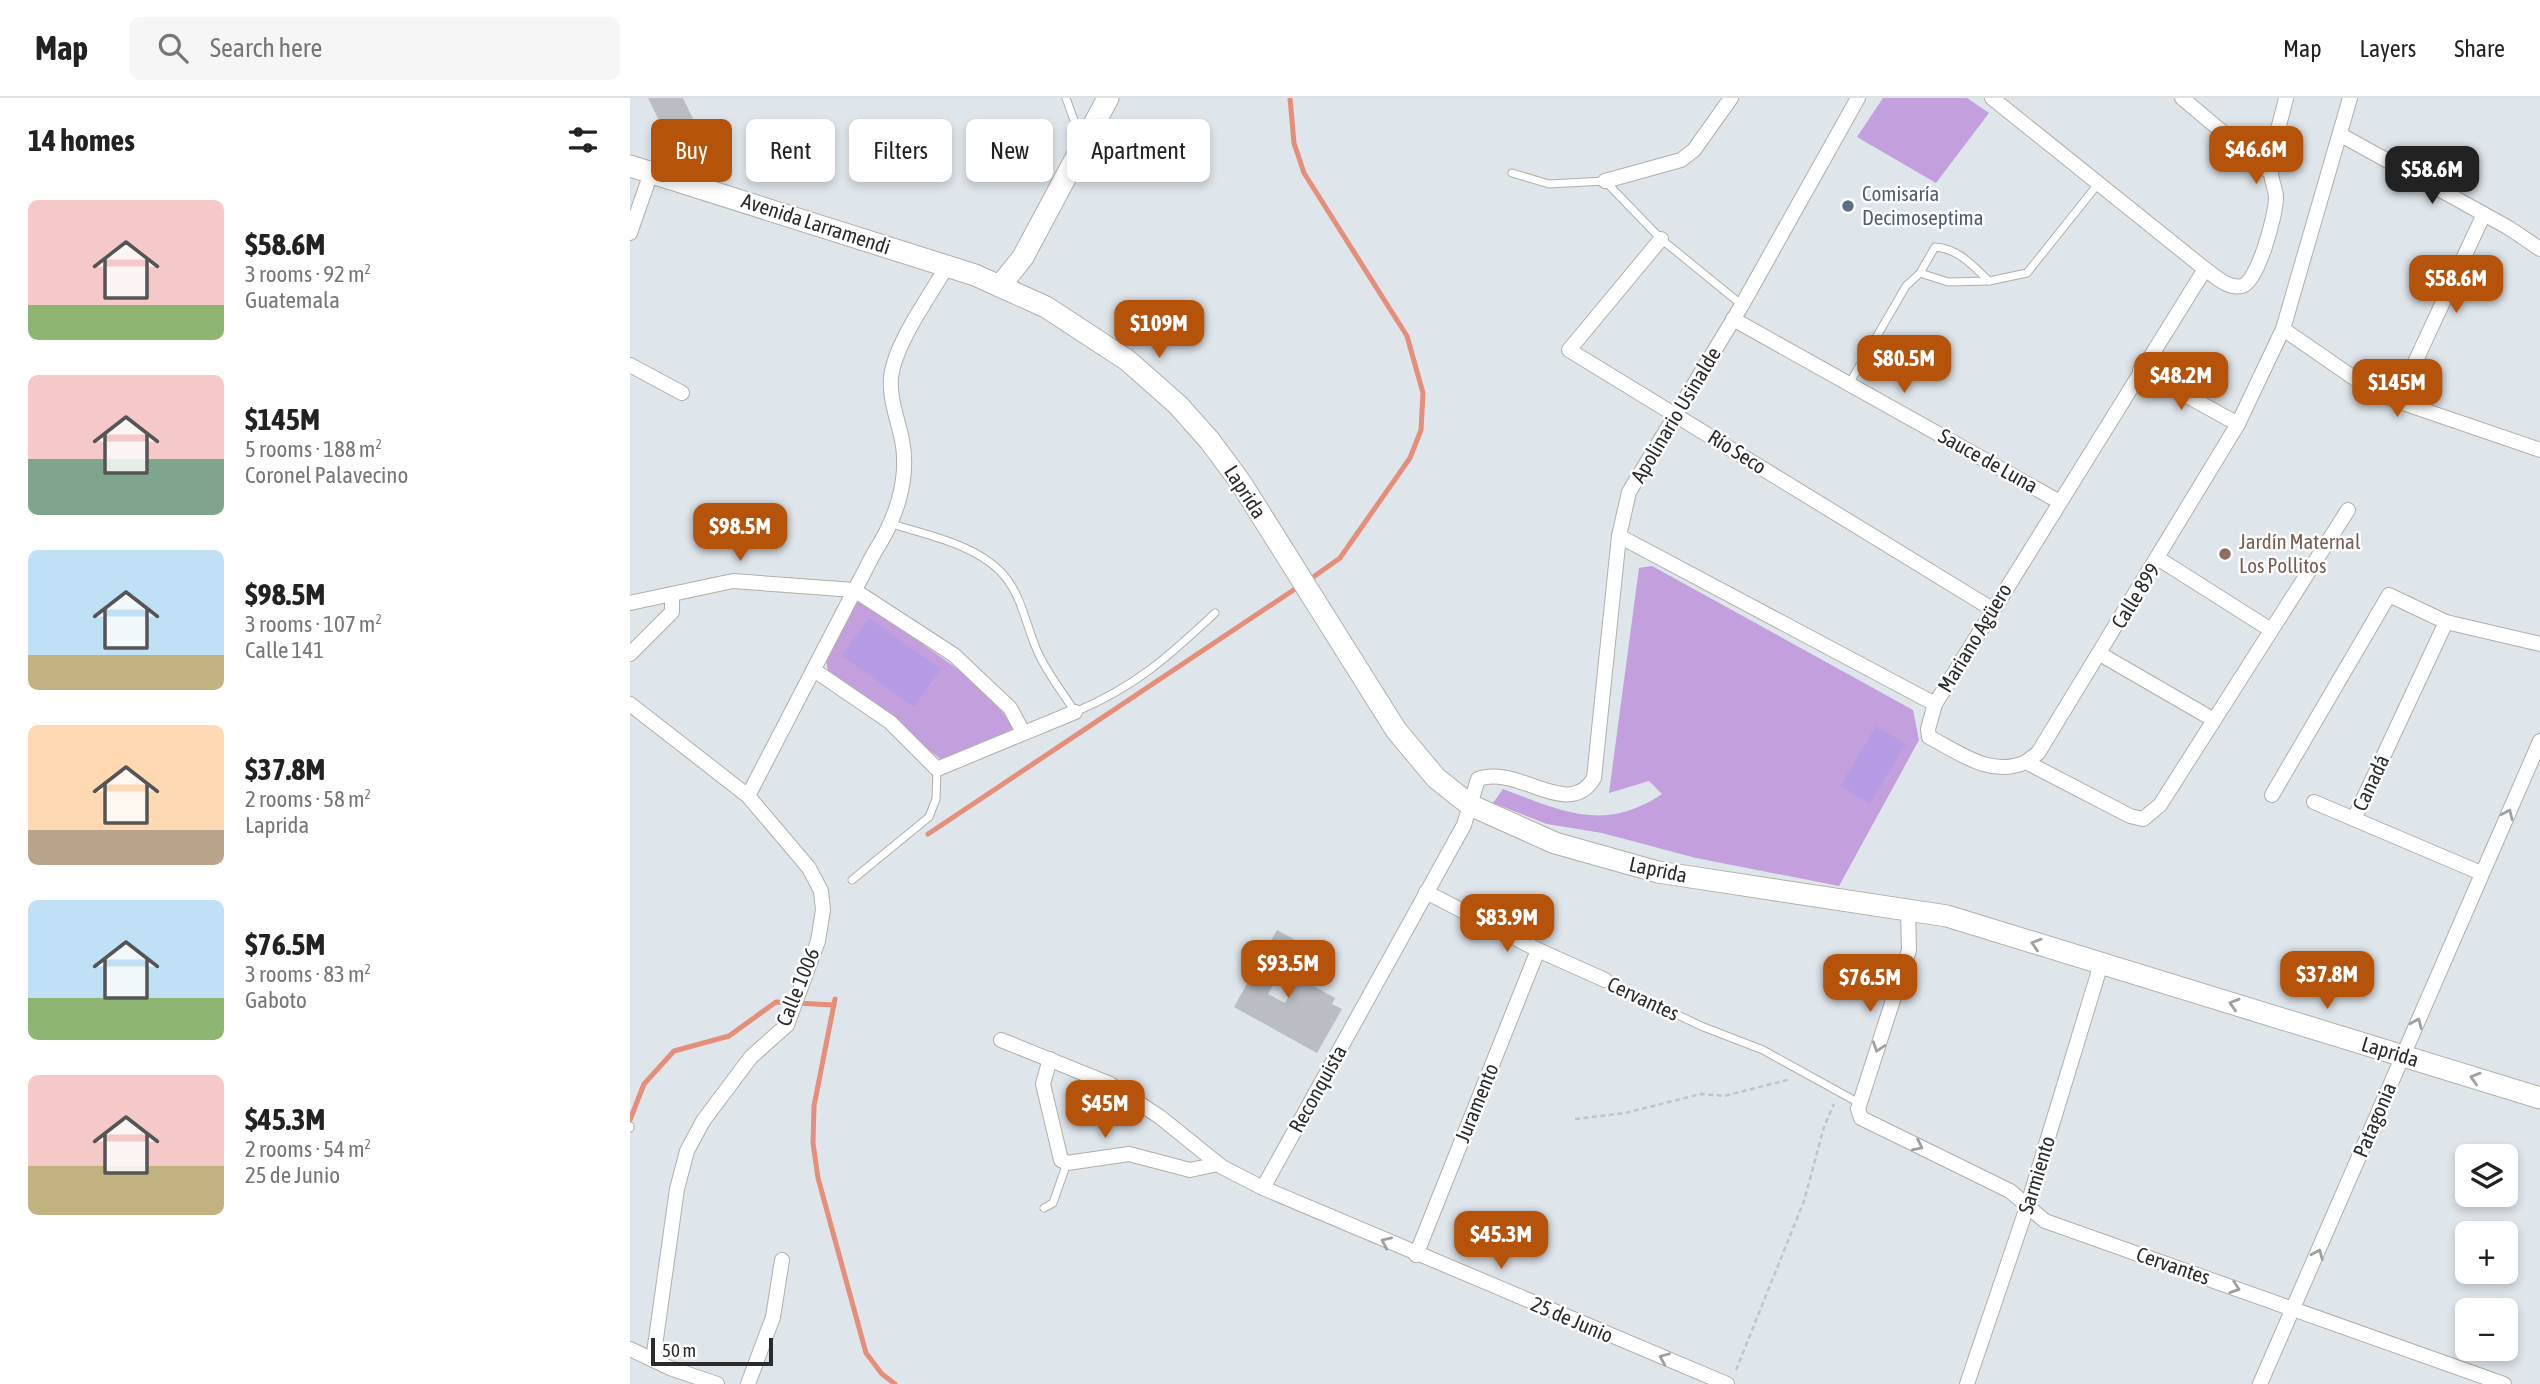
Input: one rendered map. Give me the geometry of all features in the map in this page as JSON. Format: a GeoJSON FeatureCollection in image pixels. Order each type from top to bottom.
{"type":"FeatureCollection","features":[{"type":"Feature","properties":{"kind":"main road"},"geometry":{"type":"LineString","coordinates":[[1096,119],[1108,98]]}},
{"type":"Feature","properties":{"kind":"main road","name":"Avenida Larramendi"},"geometry":{"type":"LineString","coordinates":[[640,169],[947,266],[1000,286]]}},
{"type":"Feature","properties":{"kind":"main road"},"geometry":{"type":"LineString","coordinates":[[1000,286],[1023,257],[1067,173]]}},
{"type":"Feature","properties":{"kind":"main road","name":"Laprida"},"geometry":{"type":"LineString","coordinates":[[1000,286],[1046,307],[1094,336],[1178,405],[1226,462],[1413,755],[1452,793],[1470,804],[1555,842],[1658,872],[1947,916],[2540,1098]]}},
{"type":"Feature","properties":{"kind":"street"},"geometry":{"type":"LineString","coordinates":[[1605,181],[1681,160],[1694,150],[1731,98]]}},
{"type":"Feature","properties":{"kind":"street","name":"Apolinario Usinalde"},"geometry":{"type":"LineString","coordinates":[[1470,804],[1478,779],[1489,775],[1509,776],[1562,795],[1578,795],[1588,788],[1594,778],[1619,536],[1629,492],[1742,305],[1858,98]]}},
{"type":"Feature","properties":{"kind":"street"},"geometry":{"type":"LineString","coordinates":[[1992,98],[2228,286],[2249,283],[2260,261],[2274,214],[2276,196],[2271,173],[2286,98]]}},
{"type":"Feature","properties":{"kind":"street"},"geometry":{"type":"LineString","coordinates":[[2182,98],[2271,173]]}},
{"type":"Feature","properties":{"kind":"street","name":"Calle 899"},"geometry":{"type":"LineString","coordinates":[[2026,762],[2038,753],[2159,559],[2238,424],[2283,329],[2350,98]]}},
{"type":"Feature","properties":{"kind":"street"},"geometry":{"type":"LineString","coordinates":[[2341,135],[2484,214],[2540,249]]}},
{"type":"Feature","properties":{"kind":"street"},"geometry":{"type":"LineString","coordinates":[[630,233],[640,169]]}},
{"type":"Feature","properties":{"kind":"street"},"geometry":{"type":"LineString","coordinates":[[2397,401],[2484,214]]}},
{"type":"Feature","properties":{"kind":"street","name":"Río Seco"},"geometry":{"type":"LineString","coordinates":[[1661,239],[1569,350],[1992,608]]}},
{"type":"Feature","properties":{"kind":"street"},"geometry":{"type":"LineString","coordinates":[[748,796],[854,590],[892,524],[900,494],[904,458],[891,375],[896,357],[947,266]]}},
{"type":"Feature","properties":{"kind":"street","name":"Mariano Agüero"},"geometry":{"type":"LineString","coordinates":[[1619,536],[1935,704],[2058,501],[2205,269]]}},
{"type":"Feature","properties":{"kind":"street","name":"Sauce de Luna"},"geometry":{"type":"LineString","coordinates":[[1733,319],[2058,501]]}},
{"type":"Feature","properties":{"kind":"street"},"geometry":{"type":"LineString","coordinates":[[2283,329],[2367,387],[2397,401],[2540,450]]}},
{"type":"Feature","properties":{"kind":"street"},"geometry":{"type":"LineString","coordinates":[[630,366],[682,393]]}},
{"type":"Feature","properties":{"kind":"street"},"geometry":{"type":"LineString","coordinates":[[2140,370],[2238,424]]}},
{"type":"Feature","properties":{"kind":"street"},"geometry":{"type":"LineString","coordinates":[[1935,704],[1928,729],[1929,737],[1997,769],[2012,768],[2026,762],[2130,816],[2143,818],[2160,805],[2348,510]]}},
{"type":"Feature","properties":{"kind":"street"},"geometry":{"type":"LineString","coordinates":[[2159,559],[2271,630]]}},
{"type":"Feature","properties":{"kind":"street"},"geometry":{"type":"LineString","coordinates":[[630,604],[747,580],[854,590],[954,655],[1010,708],[1023,732]]}},
{"type":"Feature","properties":{"kind":"street"},"geometry":{"type":"LineString","coordinates":[[630,654],[672,612],[672,595]]}},
{"type":"Feature","properties":{"kind":"street"},"geometry":{"type":"LineString","coordinates":[[2272,795],[2389,595],[2446,622],[2540,644]]}},
{"type":"Feature","properties":{"kind":"street","name":"Canadá"},"geometry":{"type":"LineString","coordinates":[[2446,622],[2354,819],[2481,873]]}},
{"type":"Feature","properties":{"kind":"street"},"geometry":{"type":"LineString","coordinates":[[2100,654],[2214,720]]}},
{"type":"Feature","properties":{"kind":"street"},"geometry":{"type":"LineString","coordinates":[[814,670],[890,722],[937,769],[1075,712]]}},
{"type":"Feature","properties":{"kind":"street","name":"Calle 1006"},"geometry":{"type":"LineString","coordinates":[[630,704],[748,796],[809,869],[821,891],[823,910],[818,941],[791,1015],[781,1033],[751,1057],[703,1122],[687,1150],[677,1189],[653,1360]]}},
{"type":"Feature","properties":{"kind":"street","name":"Patagonia"},"geometry":{"type":"LineString","coordinates":[[2260,1384],[2295,1309],[2540,741]]}},
{"type":"Feature","properties":{"kind":"street"},"geometry":{"type":"LineString","coordinates":[[2314,802],[2354,819]]}},
{"type":"Feature","properties":{"kind":"street","name":"Reconquista"},"geometry":{"type":"LineString","coordinates":[[1263,1188],[1464,825],[1470,804]]}},
{"type":"Feature","properties":{"kind":"street","name":"Cervantes"},"geometry":{"type":"LineString","coordinates":[[1426,892],[1538,950],[1605,980]]}},
{"type":"Feature","properties":{"kind":"street"},"geometry":{"type":"LineString","coordinates":[[1859,1109],[1909,950],[1908,910]]}},
{"type":"Feature","properties":{"kind":"street","name":"Juramento"},"geometry":{"type":"LineString","coordinates":[[1416,1255],[1538,950]]}},
{"type":"Feature","properties":{"kind":"street","name":"Sarmiento"},"geometry":{"type":"LineString","coordinates":[[1967,1384],[2027,1207],[2101,964]]}},
{"type":"Feature","properties":{"kind":"street","name":"25 de Junio"},"geometry":{"type":"LineString","coordinates":[[1001,1040],[1131,1096],[1218,1164],[1263,1188],[1416,1255],[1731,1378]]}},
{"type":"Feature","properties":{"kind":"street"},"geometry":{"type":"LineString","coordinates":[[1050,1059],[1042,1084],[1061,1160],[1067,1163],[1129,1154],[1190,1170],[1218,1164]]}},
{"type":"Feature","properties":{"kind":"street","name":"Cervantes"},"geometry":{"type":"LineString","coordinates":[[1859,1109],[1866,1121],[2010,1191],[2045,1221],[2504,1384]]}},
{"type":"Feature","properties":{"kind":"street"},"geometry":{"type":"LineString","coordinates":[[748,1384],[774,1317],[782,1260]]}},
{"type":"Feature","properties":{"kind":"street"},"geometry":{"type":"LineString","coordinates":[[630,1349],[717,1384]]}},
{"type":"Feature","properties":{"kind":"lane"},"geometry":{"type":"LineString","coordinates":[[1066,98],[1073,119]]}},
{"type":"Feature","properties":{"kind":"lane"},"geometry":{"type":"LineString","coordinates":[[1512,173],[1549,184],[1605,181],[1661,239],[1742,305]]}},
{"type":"Feature","properties":{"kind":"lane"},"geometry":{"type":"LineString","coordinates":[[1920,273],[1948,282],[1989,281],[2026,273],[2098,184]]}},
{"type":"Feature","properties":{"kind":"lane"},"geometry":{"type":"LineString","coordinates":[[1849,384],[1906,286],[1920,273],[1935,247],[1949,248],[1989,281]]}},
{"type":"Feature","properties":{"kind":"lane"},"geometry":{"type":"LineString","coordinates":[[892,524],[943,540],[977,555],[1000,571],[1019,600],[1044,666],[1075,712],[1127,688],[1144,676],[1215,613]]}},
{"type":"Feature","properties":{"kind":"lane"},"geometry":{"type":"LineString","coordinates":[[852,880],[929,817],[936,799],[937,769]]}},
{"type":"Feature","properties":{"kind":"lane","name":"Cervantes"},"geometry":{"type":"LineString","coordinates":[[1605,980],[1701,1026],[1763,1050],[1840,1092],[1859,1109]]}},
{"type":"Feature","properties":{"kind":"lane"},"geometry":{"type":"LineString","coordinates":[[1044,1208],[1053,1203],[1067,1163]]}},
{"type":"Feature","properties":{"kind":"path"},"geometry":{"type":"LineString","coordinates":[[1575,1119],[1625,1113],[1702,1094],[1724,1096],[1808,1074]]}},
{"type":"Feature","properties":{"kind":"path"},"geometry":{"type":"LineString","coordinates":[[1731,1378],[1804,1202],[1824,1127],[1840,1092]]}},
{"type":"Feature","properties":{"kind":"shaded area"},"geometry":{"type":"Polygon","coordinates":[[[1883,98],[1967,98],[1989,113],[1936,183],[1857,137],[1883,98]]]}},
{"type":"Feature","properties":{"kind":"shaded area"},"geometry":{"type":"Polygon","coordinates":[[[1652,566],[1913,710],[1919,740],[1839,886],[1696,858],[1602,833],[1547,824],[1493,803],[1503,789],[1564,811],[1602,815],[1621,813],[1641,806],[1662,794],[1649,781],[1609,793],[1639,568],[1652,566]]]}},
{"type":"Feature","properties":{"kind":"shaded area"},"geometry":{"type":"Polygon","coordinates":[[[861,600],[966,675],[1013,723],[1012,731],[943,761],[828,671],[826,660],[853,601],[861,600]]]}},
{"type":"Feature","properties":{"kind":"shaded area"},"geometry":{"type":"Polygon","coordinates":[[[869,618],[941,669],[914,707],[842,656],[869,618]]]}},
{"type":"Feature","properties":{"kind":"shaded area"},"geometry":{"type":"Polygon","coordinates":[[[1876,726],[1906,744],[1870,804],[1840,786],[1876,726]]]}},
{"type":"Feature","properties":{"kind":"building"},"geometry":{"type":"Polygon","coordinates":[[[648,98],[683,98],[693,119],[658,119],[648,98]]]}},
{"type":"Feature","properties":{"kind":"building"},"geometry":{"type":"Polygon","coordinates":[[[1277,930],[1297,941],[1268,994],[1285,1003],[1299,978],[1335,998],[1332,1004],[1342,1009],[1317,1053],[1234,1007],[1277,930]]]}},
{"type":"Feature","properties":{"kind":"waterway"},"geometry":{"type":"LineString","coordinates":[[1290,98],[1294,143],[1304,173],[1407,336],[1423,393],[1421,430],[1410,458],[1340,558],[1309,580]]}},
{"type":"Feature","properties":{"kind":"waterway"},"geometry":{"type":"LineString","coordinates":[[928,834],[1301,585]]}},
{"type":"Feature","properties":{"kind":"waterway"},"geometry":{"type":"LineString","coordinates":[[835,999],[814,1106],[813,1143],[818,1178],[866,1353],[882,1374],[895,1384]]}},
{"type":"Feature","properties":{"kind":"waterway"},"geometry":{"type":"LineString","coordinates":[[630,1120],[644,1084],[674,1051],[729,1036],[776,1002],[834,1005]]}},
{"type":"Feature","properties":{"kind":"place","name":"Comisaría Decimoseptima"},"geometry":{"type":"Point","coordinates":[1848,206]}},
{"type":"Feature","properties":{"kind":"place","name":"Jardín Maternal Los Pollitos"},"geometry":{"type":"Point","coordinates":[2225,554]}}]}
